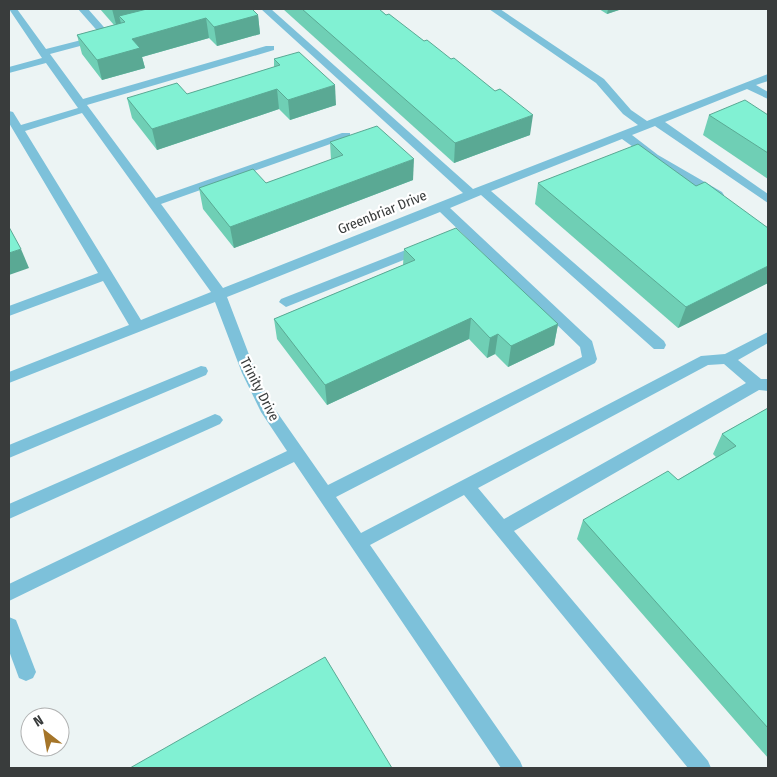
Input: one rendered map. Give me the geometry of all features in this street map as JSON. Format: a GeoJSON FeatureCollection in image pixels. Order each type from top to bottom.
{"type":"FeatureCollection","features":[{"type":"Feature","properties":{"kind":"street"},"geometry":{"type":"LineString","coordinates":[[9,70],[112,35],[83,9]]}},
{"type":"Feature","properties":{"kind":"street"},"geometry":{"type":"LineString","coordinates":[[266,9],[476,191],[659,345]]}},
{"type":"Feature","properties":{"kind":"street"},"geometry":{"type":"LineString","coordinates":[[494,9],[600,81],[627,112],[651,123],[768,199]]}},
{"type":"Feature","properties":{"kind":"street","name":"Trinity Drive"},"geometry":{"type":"LineString","coordinates":[[13,16],[47,56],[219,293],[249,373],[262,399],[358,543],[513,768]]}},
{"type":"Feature","properties":{"kind":"street"},"geometry":{"type":"LineString","coordinates":[[18,129],[83,106],[270,48]]}},
{"type":"Feature","properties":{"kind":"street","name":"Greenbriar Drive"},"geometry":{"type":"LineString","coordinates":[[9,378],[440,205],[768,77]]}},
{"type":"Feature","properties":{"kind":"street"},"geometry":{"type":"LineString","coordinates":[[748,85],[768,96]]}},
{"type":"Feature","properties":{"kind":"street"},"geometry":{"type":"LineString","coordinates":[[9,114],[137,326]]}},
{"type":"Feature","properties":{"kind":"street"},"geometry":{"type":"LineString","coordinates":[[623,134],[654,157],[732,205]]}},
{"type":"Feature","properties":{"kind":"street"},"geometry":{"type":"LineString","coordinates":[[153,203],[346,135]]}},
{"type":"Feature","properties":{"kind":"street"},"geometry":{"type":"LineString","coordinates":[[326,494],[590,359],[588,345],[440,205]]}},
{"type":"Feature","properties":{"kind":"street"},"geometry":{"type":"LineString","coordinates":[[448,237],[466,230]]}},
{"type":"Feature","properties":{"kind":"street"},"geometry":{"type":"LineString","coordinates":[[286,302],[430,244]]}},
{"type":"Feature","properties":{"kind":"street"},"geometry":{"type":"LineString","coordinates":[[9,311],[105,275]]}},
{"type":"Feature","properties":{"kind":"street"},"geometry":{"type":"LineString","coordinates":[[358,543],[706,360],[727,359],[768,337]]}},
{"type":"Feature","properties":{"kind":"street"},"geometry":{"type":"LineString","coordinates":[[502,529],[763,385],[727,359]]}},
{"type":"Feature","properties":{"kind":"street"},"geometry":{"type":"LineString","coordinates":[[9,452],[201,371]]}},
{"type":"Feature","properties":{"kind":"street"},"geometry":{"type":"LineString","coordinates":[[9,512],[215,420]]}},
{"type":"Feature","properties":{"kind":"street"},"geometry":{"type":"LineString","coordinates":[[9,593],[297,453]]}},
{"type":"Feature","properties":{"kind":"street"},"geometry":{"type":"LineString","coordinates":[[466,486],[700,768]]}},
{"type":"Feature","properties":{"kind":"street"},"geometry":{"type":"LineString","coordinates":[[9,626],[26,672]]}},
{"type":"Feature","properties":{"kind":"building"},"geometry":{"type":"Polygon","coordinates":[[[147,9],[252,9],[258,15],[214,27],[206,18],[132,39],[140,48],[97,60],[77,35],[125,22],[119,16],[147,9]]]}},
{"type":"Feature","properties":{"kind":"building"},"geometry":{"type":"Polygon","coordinates":[[[302,9],[379,9],[386,15],[389,14],[424,41],[427,40],[451,59],[454,58],[495,91],[500,89],[533,115],[455,143],[302,9]]]}},
{"type":"Feature","properties":{"kind":"building"},"geometry":{"type":"Polygon","coordinates":[[[299,52],[335,85],[288,100],[277,89],[152,129],[127,98],[177,83],[187,94],[280,65],[274,59],[299,52]]]}},
{"type":"Feature","properties":{"kind":"building"},"geometry":{"type":"Polygon","coordinates":[[[745,100],[768,115],[768,153],[709,115],[745,100]]]}},
{"type":"Feature","properties":{"kind":"building"},"geometry":{"type":"Polygon","coordinates":[[[377,126],[414,159],[230,227],[199,188],[253,169],[266,183],[343,155],[330,142],[377,126]]]}},
{"type":"Feature","properties":{"kind":"building"},"geometry":{"type":"Polygon","coordinates":[[[638,144],[696,186],[705,182],[768,228],[768,266],[686,307],[538,183],[638,144]]]}},
{"type":"Feature","properties":{"kind":"building"},"geometry":{"type":"Polygon","coordinates":[[[9,227],[21,249],[9,253],[9,227]]]}},
{"type":"Feature","properties":{"kind":"building"},"geometry":{"type":"Polygon","coordinates":[[[456,228],[558,324],[511,346],[498,334],[490,338],[471,318],[325,385],[274,319],[415,260],[404,249],[456,228]]]}},
{"type":"Feature","properties":{"kind":"building"},"geometry":{"type":"Polygon","coordinates":[[[768,408],[768,728],[583,520],[668,471],[678,480],[736,446],[722,434],[768,408]]]}},
{"type":"Feature","properties":{"kind":"building"},"geometry":{"type":"Polygon","coordinates":[[[325,657],[392,768],[130,768],[325,657]]]}}]}
